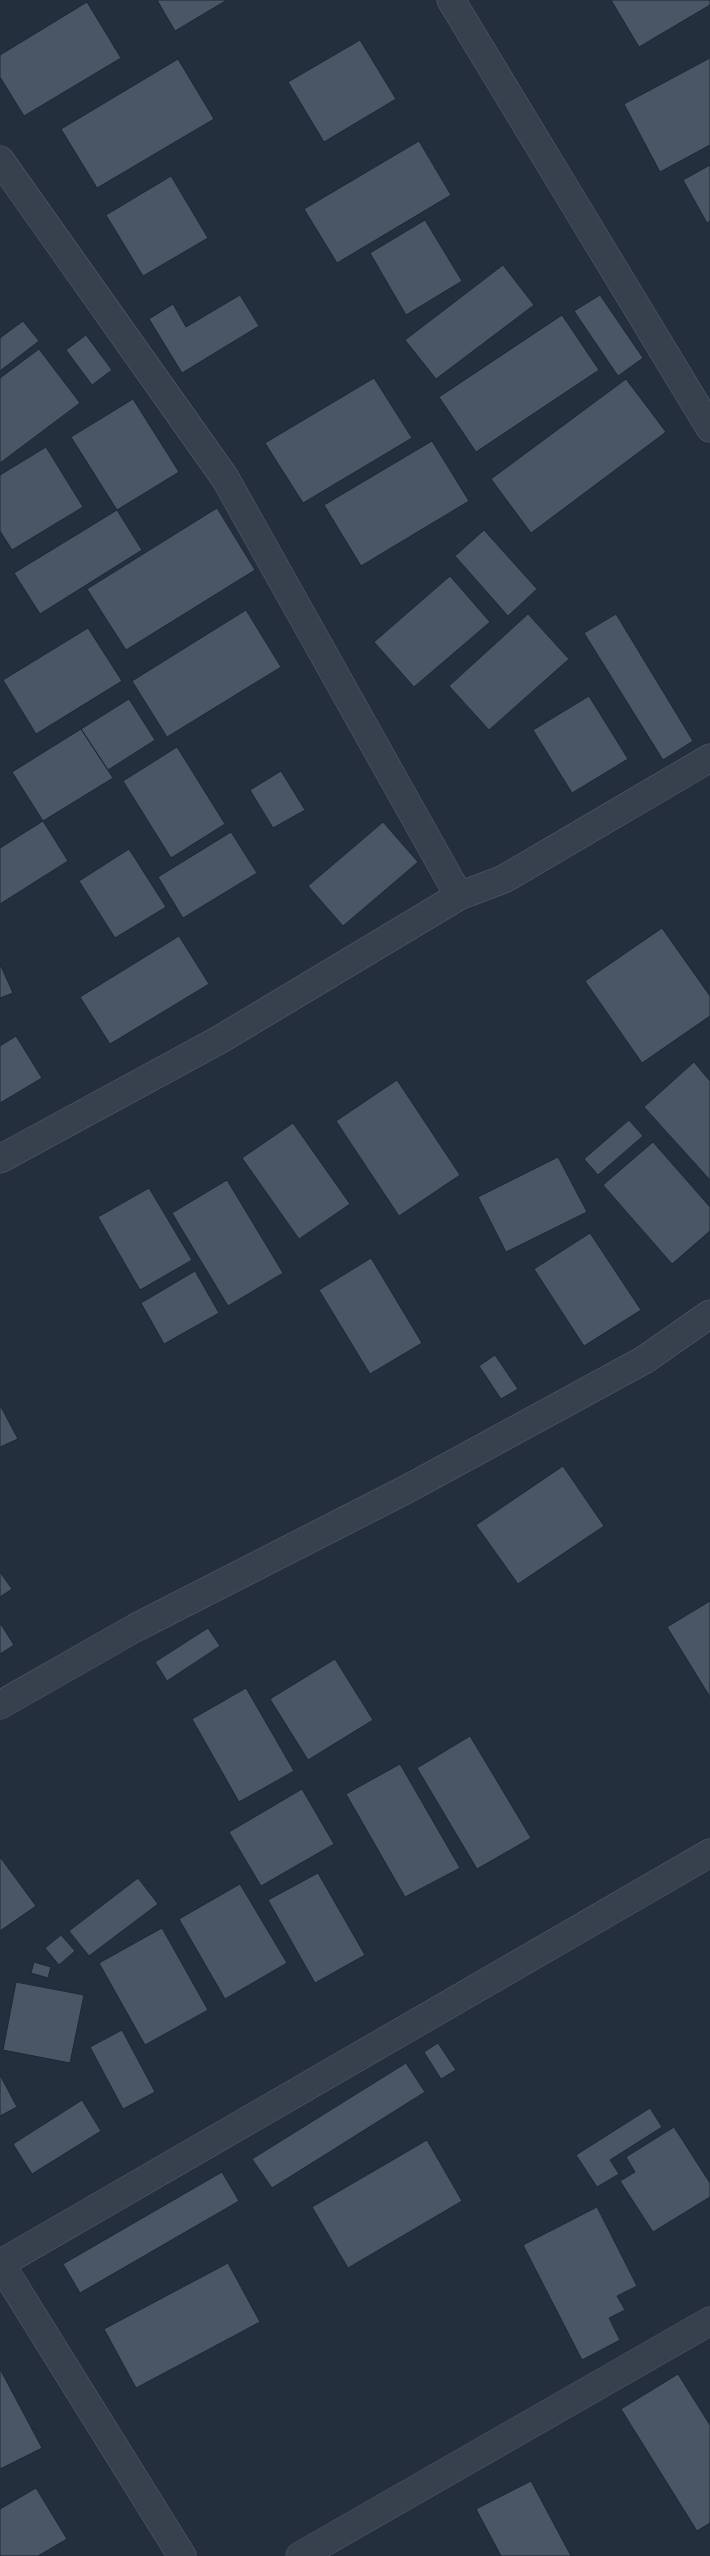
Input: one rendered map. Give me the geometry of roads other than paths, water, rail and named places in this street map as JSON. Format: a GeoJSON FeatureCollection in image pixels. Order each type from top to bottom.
{"type":"FeatureCollection","features":[{"type":"Feature","properties":{"kind":"street"},"geometry":{"type":"LineString","coordinates":[[451,0],[710,428]]}},
{"type":"Feature","properties":{"kind":"street"},"geometry":{"type":"LineString","coordinates":[[0,160],[225,478],[459,896]]}},
{"type":"Feature","properties":{"kind":"street"},"geometry":{"type":"LineString","coordinates":[[0,1159],[219,1040],[459,896],[504,879],[710,758]]}},
{"type":"Feature","properties":{"kind":"street"},"geometry":{"type":"LineString","coordinates":[[0,1705],[135,1628],[409,1488],[644,1360],[710,1314]]}},
{"type":"Feature","properties":{"kind":"street"},"geometry":{"type":"LineString","coordinates":[[182,2556],[0,2264],[710,1853]]}},
{"type":"Feature","properties":{"kind":"street"},"geometry":{"type":"LineString","coordinates":[[300,2556],[710,2321]]}}]}
